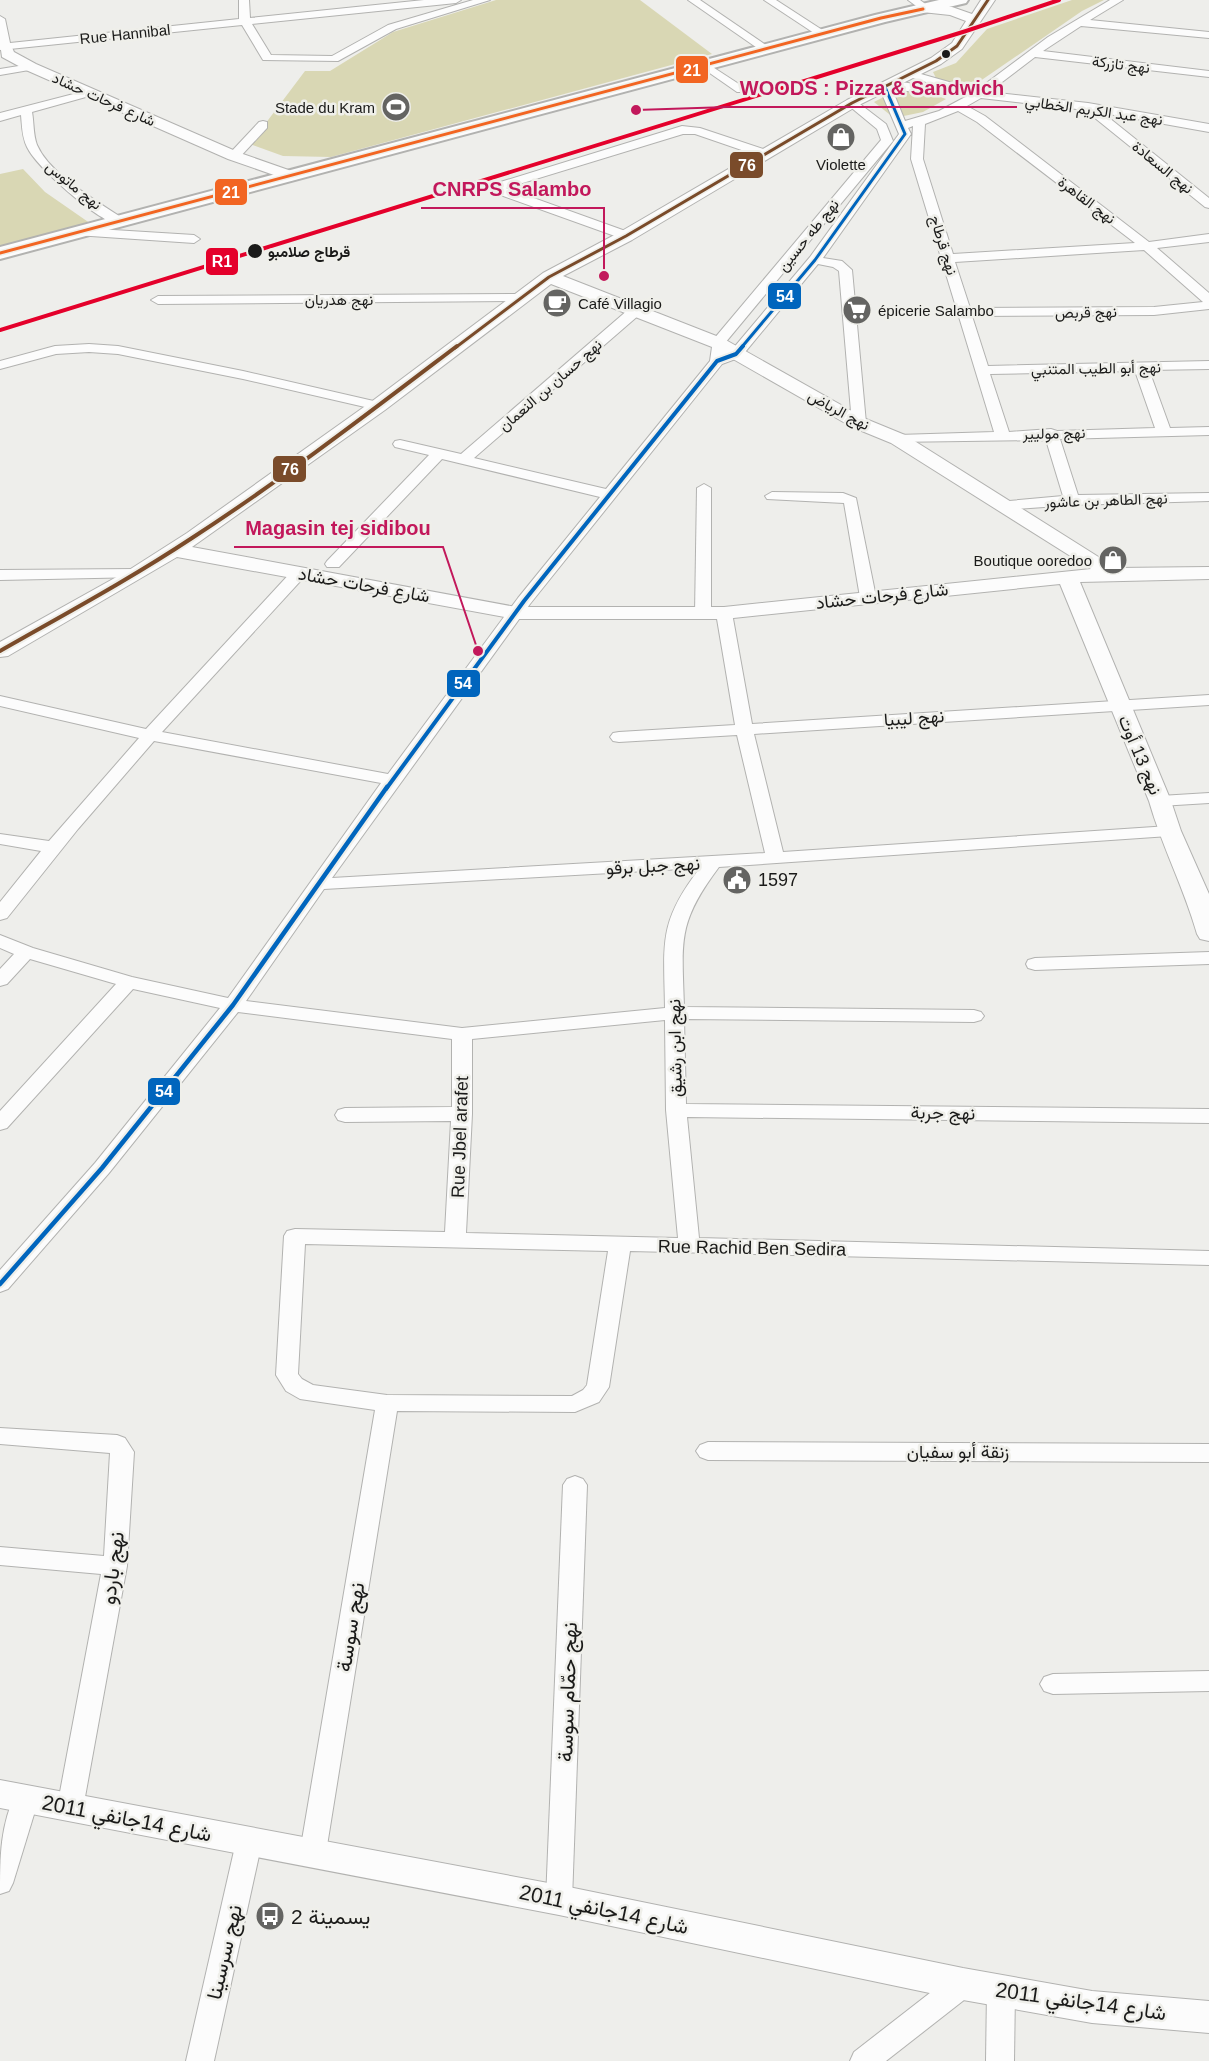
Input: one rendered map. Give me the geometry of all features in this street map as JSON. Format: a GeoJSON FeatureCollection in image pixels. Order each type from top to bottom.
{"type":"FeatureCollection","features":[{"type":"Feature","properties":{"kind":"main road"},"geometry":{"type":"LineString","coordinates":[[0,253],[824,35],[920,4],[960,0]]}},
{"type":"Feature","properties":{"kind":"street"},"geometry":{"type":"LineString","coordinates":[[244,0],[245,21],[267,58],[328,60],[392,27],[485,0]]}},
{"type":"Feature","properties":{"kind":"street","name":"Rue Hannibal"},"geometry":{"type":"LineString","coordinates":[[3,46],[397,3],[456,0]]}},
{"type":"Feature","properties":{"kind":"street"},"geometry":{"type":"LineString","coordinates":[[693,0],[767,50]]}},
{"type":"Feature","properties":{"kind":"street"},"geometry":{"type":"LineString","coordinates":[[768,0],[824,35]]}},
{"type":"Feature","properties":{"kind":"street"},"geometry":{"type":"LineString","coordinates":[[0,651],[136,574],[194,537],[378,406],[549,277],[626,236],[852,103],[949,53],[962,40],[988,0]]}},
{"type":"Feature","properties":{"kind":"street"},"geometry":{"type":"LineString","coordinates":[[882,127],[909,124],[959,106],[977,96],[1032,53],[1078,22],[1118,0]]}},
{"type":"Feature","properties":{"kind":"street"},"geometry":{"type":"LineString","coordinates":[[920,4],[952,11],[974,19]]}},
{"type":"Feature","properties":{"kind":"street"},"geometry":{"type":"LineString","coordinates":[[0,19],[3,46]]}},
{"type":"Feature","properties":{"kind":"street"},"geometry":{"type":"LineString","coordinates":[[1078,22],[1209,35]]}},
{"type":"Feature","properties":{"kind":"street","name":"شارع فرحات حشاد"},"geometry":{"type":"LineString","coordinates":[[3,46],[7,54],[31,67],[234,156],[291,176]]}},
{"type":"Feature","properties":{"kind":"street","name":"نهج تازركة"},"geometry":{"type":"LineString","coordinates":[[1032,53],[1209,74]]}},
{"type":"Feature","properties":{"kind":"street"},"geometry":{"type":"LineString","coordinates":[[705,65],[741,90]]}},
{"type":"Feature","properties":{"kind":"street"},"geometry":{"type":"LineString","coordinates":[[0,72],[31,67]]}},
{"type":"Feature","properties":{"kind":"street"},"geometry":{"type":"LineString","coordinates":[[910,74],[977,96]]}},
{"type":"Feature","properties":{"kind":"street"},"geometry":{"type":"LineString","coordinates":[[887,86],[927,100],[977,96]]}},
{"type":"Feature","properties":{"kind":"street"},"geometry":{"type":"LineString","coordinates":[[887,86],[909,124]]}},
{"type":"Feature","properties":{"kind":"street"},"geometry":{"type":"LineString","coordinates":[[0,117],[89,93]]}},
{"type":"Feature","properties":{"kind":"street","name":"نهج عبد الكريم الخطابي"},"geometry":{"type":"LineString","coordinates":[[977,96],[1088,107],[1209,128]]}},
{"type":"Feature","properties":{"kind":"street"},"geometry":{"type":"LineString","coordinates":[[852,103],[882,127],[894,142],[905,134],[909,124],[927,100]]}},
{"type":"Feature","properties":{"kind":"street","name":"نهج القاهرة"},"geometry":{"type":"LineString","coordinates":[[959,106],[981,119],[1148,247],[1209,300]]}},
{"type":"Feature","properties":{"kind":"street","name":"نهج السعادة"},"geometry":{"type":"LineString","coordinates":[[1088,107],[1209,204]]}},
{"type":"Feature","properties":{"kind":"street","name":"نهج ماتوس"},"geometry":{"type":"LineString","coordinates":[[26,111],[32,146],[41,158],[71,186],[118,221]]}},
{"type":"Feature","properties":{"kind":"street","name":"نهج قرطاج"},"geometry":{"type":"LineString","coordinates":[[909,124],[917,159],[1002,434]]}},
{"type":"Feature","properties":{"kind":"street"},"geometry":{"type":"LineString","coordinates":[[251,186],[234,156],[263,125]]}},
{"type":"Feature","properties":{"kind":"street"},"geometry":{"type":"LineString","coordinates":[[626,236],[498,188],[682,130],[696,131],[765,154]]}},
{"type":"Feature","properties":{"kind":"street","name":"نهج طه حسين"},"geometry":{"type":"LineString","coordinates":[[736,354],[815,260],[894,142]]}},
{"type":"Feature","properties":{"kind":"street","name":"نهج طه حسين"},"geometry":{"type":"LineString","coordinates":[[0,1284],[102,1168],[233,1005],[317,884],[520,607],[610,495],[718,352],[894,142]]}},
{"type":"Feature","properties":{"kind":"street"},"geometry":{"type":"LineString","coordinates":[[81,232],[194,239]]}},
{"type":"Feature","properties":{"kind":"street"},"geometry":{"type":"LineString","coordinates":[[949,258],[1148,247],[1209,238]]}},
{"type":"Feature","properties":{"kind":"street"},"geometry":{"type":"LineString","coordinates":[[815,260],[837,264],[845,270],[859,423]]}},
{"type":"Feature","properties":{"kind":"street","name":"نهج الرياض"},"geometry":{"type":"LineString","coordinates":[[549,277],[634,312],[718,352],[736,354],[859,423],[898,439],[1112,574]]}},
{"type":"Feature","properties":{"kind":"street","name":"نهج هدريان"},"geometry":{"type":"LineString","coordinates":[[158,300],[519,298]]}},
{"type":"Feature","properties":{"kind":"street","name":"نهج قربص"},"geometry":{"type":"LineString","coordinates":[[963,312],[1154,311],[1209,305]]}},
{"type":"Feature","properties":{"kind":"street","name":"نهج حسان بن النعمان"},"geometry":{"type":"LineString","coordinates":[[465,458],[634,312]]}},
{"type":"Feature","properties":{"kind":"street"},"geometry":{"type":"LineString","coordinates":[[0,365],[55,350],[89,348],[118,350],[243,375],[378,406]]}},
{"type":"Feature","properties":{"kind":"street","name":"نهج أبو الطيب المتنبي"},"geometry":{"type":"LineString","coordinates":[[983,370],[1209,365]]}},
{"type":"Feature","properties":{"kind":"street"},"geometry":{"type":"LineString","coordinates":[[1141,367],[1164,432]]}},
{"type":"Feature","properties":{"kind":"street","name":"نهج موليير"},"geometry":{"type":"LineString","coordinates":[[898,439],[1002,434],[1209,430]]}},
{"type":"Feature","properties":{"kind":"street"},"geometry":{"type":"LineString","coordinates":[[1051,433],[1072,500]]}},
{"type":"Feature","properties":{"kind":"street"},"geometry":{"type":"LineString","coordinates":[[400,444],[610,495]]}},
{"type":"Feature","properties":{"kind":"street"},"geometry":{"type":"LineString","coordinates":[[333,564],[439,453]]}},
{"type":"Feature","properties":{"kind":"street"},"geometry":{"type":"LineString","coordinates":[[704,488],[713,614],[775,858]]}},
{"type":"Feature","properties":{"kind":"street"},"geometry":{"type":"LineString","coordinates":[[772,496],[843,497],[851,501],[868,597]]}},
{"type":"Feature","properties":{"kind":"street","name":"نهج الطاهر بن عاشور"},"geometry":{"type":"LineString","coordinates":[[1003,505],[1072,500],[1209,497]]}},
{"type":"Feature","properties":{"kind":"street","name":"شارع فرحات حشاد"},"geometry":{"type":"LineString","coordinates":[[194,537],[333,564],[520,607]]}},
{"type":"Feature","properties":{"kind":"street","name":"شارع فرحات حشاد"},"geometry":{"type":"LineString","coordinates":[[173,550],[299,573],[555,613],[713,614],[1068,577],[1209,573]]}},
{"type":"Feature","properties":{"kind":"street"},"geometry":{"type":"LineString","coordinates":[[0,914],[52,848],[149,735],[299,573]]}},
{"type":"Feature","properties":{"kind":"street"},"geometry":{"type":"LineString","coordinates":[[0,575],[136,574]]}},
{"type":"Feature","properties":{"kind":"street","name":"نهج 13 أوت"},"geometry":{"type":"LineString","coordinates":[[1068,577],[1160,801],[1169,831],[1204,896],[1209,934]]}},
{"type":"Feature","properties":{"kind":"street"},"geometry":{"type":"LineString","coordinates":[[0,700],[149,735],[392,780]]}},
{"type":"Feature","properties":{"kind":"street","name":"نهج ليبيا"},"geometry":{"type":"LineString","coordinates":[[619,737],[1209,700]]}},
{"type":"Feature","properties":{"kind":"street"},"geometry":{"type":"LineString","coordinates":[[1160,801],[1209,798]]}},
{"type":"Feature","properties":{"kind":"street","name":"نهج جبل برقو"},"geometry":{"type":"LineString","coordinates":[[317,884],[714,862],[1169,831]]}},
{"type":"Feature","properties":{"kind":"street"},"geometry":{"type":"LineString","coordinates":[[0,839],[52,848]]}},
{"type":"Feature","properties":{"kind":"street","name":"نهج ابن رشيق"},"geometry":{"type":"LineString","coordinates":[[689,1246],[676,1110],[673,944],[676,920],[684,902],[714,862]]}},
{"type":"Feature","properties":{"kind":"street"},"geometry":{"type":"LineString","coordinates":[[0,941],[26,952],[129,982],[233,1005],[462,1034],[674,1013],[974,1016]]}},
{"type":"Feature","properties":{"kind":"street"},"geometry":{"type":"LineString","coordinates":[[0,980],[26,952]]}},
{"type":"Feature","properties":{"kind":"street"},"geometry":{"type":"LineString","coordinates":[[1035,964],[1209,958]]}},
{"type":"Feature","properties":{"kind":"street"},"geometry":{"type":"LineString","coordinates":[[0,1123],[129,982]]}},
{"type":"Feature","properties":{"kind":"street","name":"Rue Jbel arafet"},"geometry":{"type":"LineString","coordinates":[[455,1240],[462,1114],[462,1034]]}},
{"type":"Feature","properties":{"kind":"street","name":"نهج جربة"},"geometry":{"type":"LineString","coordinates":[[676,1110],[1209,1116]]}},
{"type":"Feature","properties":{"kind":"street"},"geometry":{"type":"LineString","coordinates":[[345,1115],[462,1114]]}},
{"type":"Feature","properties":{"kind":"street","name":"Rue Rachid Ben Sedira"},"geometry":{"type":"LineString","coordinates":[[387,1403],[308,1393],[294,1385],[286,1375],[295,1236],[1209,1258]]}},
{"type":"Feature","properties":{"kind":"street"},"geometry":{"type":"LineString","coordinates":[[387,1403],[575,1404],[591,1396],[598,1387],[620,1245]]}},
{"type":"Feature","properties":{"kind":"street","name":"نهج سوسة"},"geometry":{"type":"LineString","coordinates":[[313,1852],[387,1403]]}},
{"type":"Feature","properties":{"kind":"street","name":"نهج باردو"},"geometry":{"type":"LineString","coordinates":[[0,1436],[117,1444],[122,1452],[115,1566],[70,1808]]}},
{"type":"Feature","properties":{"kind":"street","name":"زنقة أبو سفيان"},"geometry":{"type":"LineString","coordinates":[[708,1451],[1209,1453]]}},
{"type":"Feature","properties":{"kind":"street","name":"نهج حمّام سوسة"},"geometry":{"type":"LineString","coordinates":[[560,1900],[574,1485]]}},
{"type":"Feature","properties":{"kind":"street"},"geometry":{"type":"LineString","coordinates":[[0,1556],[115,1566]]}},
{"type":"Feature","properties":{"kind":"street"},"geometry":{"type":"LineString","coordinates":[[1053,1684],[1209,1681]]}},
{"type":"Feature","properties":{"kind":"street"},"geometry":{"type":"LineString","coordinates":[[0,1883],[13,1796]]}},
{"type":"Feature","properties":{"kind":"street","name":"شارع 14جانفي 2011"},"geometry":{"type":"LineString","coordinates":[[13,1796],[560,1900],[963,1984],[1092,2007],[1209,2017]]}},
{"type":"Feature","properties":{"kind":"street","name":"نهج سرسينا"},"geometry":{"type":"LineString","coordinates":[[200,2061],[249,1842]]}},
{"type":"Feature","properties":{"kind":"street"},"geometry":{"type":"LineString","coordinates":[[864,2061],[963,1984]]}},
{"type":"Feature","properties":{"kind":"street"},"geometry":{"type":"LineString","coordinates":[[1000,2061],[1002,1991]]}},
{"type":"Feature","properties":{"kind":"shaded area","name":"Stade du Kram"},"geometry":{"type":"Polygon","coordinates":[[[496,0],[640,0],[712,54],[331,157],[283,156],[250,144],[305,71],[330,71],[393,32],[496,0]]]}},
{"type":"Feature","properties":{"kind":"shaded area"},"geometry":{"type":"Polygon","coordinates":[[[1072,0],[1104,0],[1082,11],[970,88],[936,78],[933,72],[956,63],[987,29],[1072,0]]]}},
{"type":"Feature","properties":{"kind":"shaded area"},"geometry":{"type":"Polygon","coordinates":[[[907,85],[946,99],[923,112],[894,118],[874,102],[907,85]]]}},
{"type":"Feature","properties":{"kind":"shaded area"},"geometry":{"type":"Polygon","coordinates":[[[23,169],[45,192],[94,226],[0,251],[0,174],[23,169]]]}},
{"type":"Feature","properties":{"kind":"transit line","name":"76"},"geometry":{"type":"LineString","coordinates":[[0,651],[136,574],[194,537],[378,406],[549,277],[626,236],[852,103],[936,61],[957,46],[988,0]]}},
{"type":"Feature","properties":{"kind":"transit line","name":"R1"},"geometry":{"type":"LineString","coordinates":[[0,330],[966,31],[1059,0]]}},
{"type":"Feature","properties":{"kind":"transit line","name":"21"},"geometry":{"type":"LineString","coordinates":[[0,253],[881,18],[923,9]]}},
{"type":"Feature","properties":{"kind":"transit line","name":"54"},"geometry":{"type":"LineString","coordinates":[[0,1284],[102,1168],[233,1005],[392,780],[524,601],[717,361],[736,354],[815,260],[905,134],[885,87]]}},
{"type":"Feature","properties":{"kind":"place","name":"Stade du Kram"},"geometry":{"type":"Point","coordinates":[396,107]}},
{"type":"Feature","properties":{"kind":"place","name":"WOODS : Pizza & Sandwich"},"geometry":{"type":"Point","coordinates":[636,110]}},
{"type":"Feature","properties":{"kind":"place","name":"Violette"},"geometry":{"type":"Point","coordinates":[841,137]}},
{"type":"Feature","properties":{"kind":"place","name":"قرطاج صلامبو"},"geometry":{"type":"Point","coordinates":[255,251]}},
{"type":"Feature","properties":{"kind":"place","name":"CNRPS Salambo"},"geometry":{"type":"Point","coordinates":[604,276]}},
{"type":"Feature","properties":{"kind":"place","name":"Café Villagio"},"geometry":{"type":"Point","coordinates":[557,303]}},
{"type":"Feature","properties":{"kind":"place","name":"épicerie Salambo"},"geometry":{"type":"Point","coordinates":[857,310]}},
{"type":"Feature","properties":{"kind":"place","name":"Boutique ooredoo"},"geometry":{"type":"Point","coordinates":[1113,560]}},
{"type":"Feature","properties":{"kind":"place","name":"Magasin tej sidibou"},"geometry":{"type":"Point","coordinates":[478,651]}},
{"type":"Feature","properties":{"kind":"place","name":"1597"},"geometry":{"type":"Point","coordinates":[737,880]}},
{"type":"Feature","properties":{"kind":"place","name":"يسمينة 2"},"geometry":{"type":"Point","coordinates":[270,1916]}}]}
